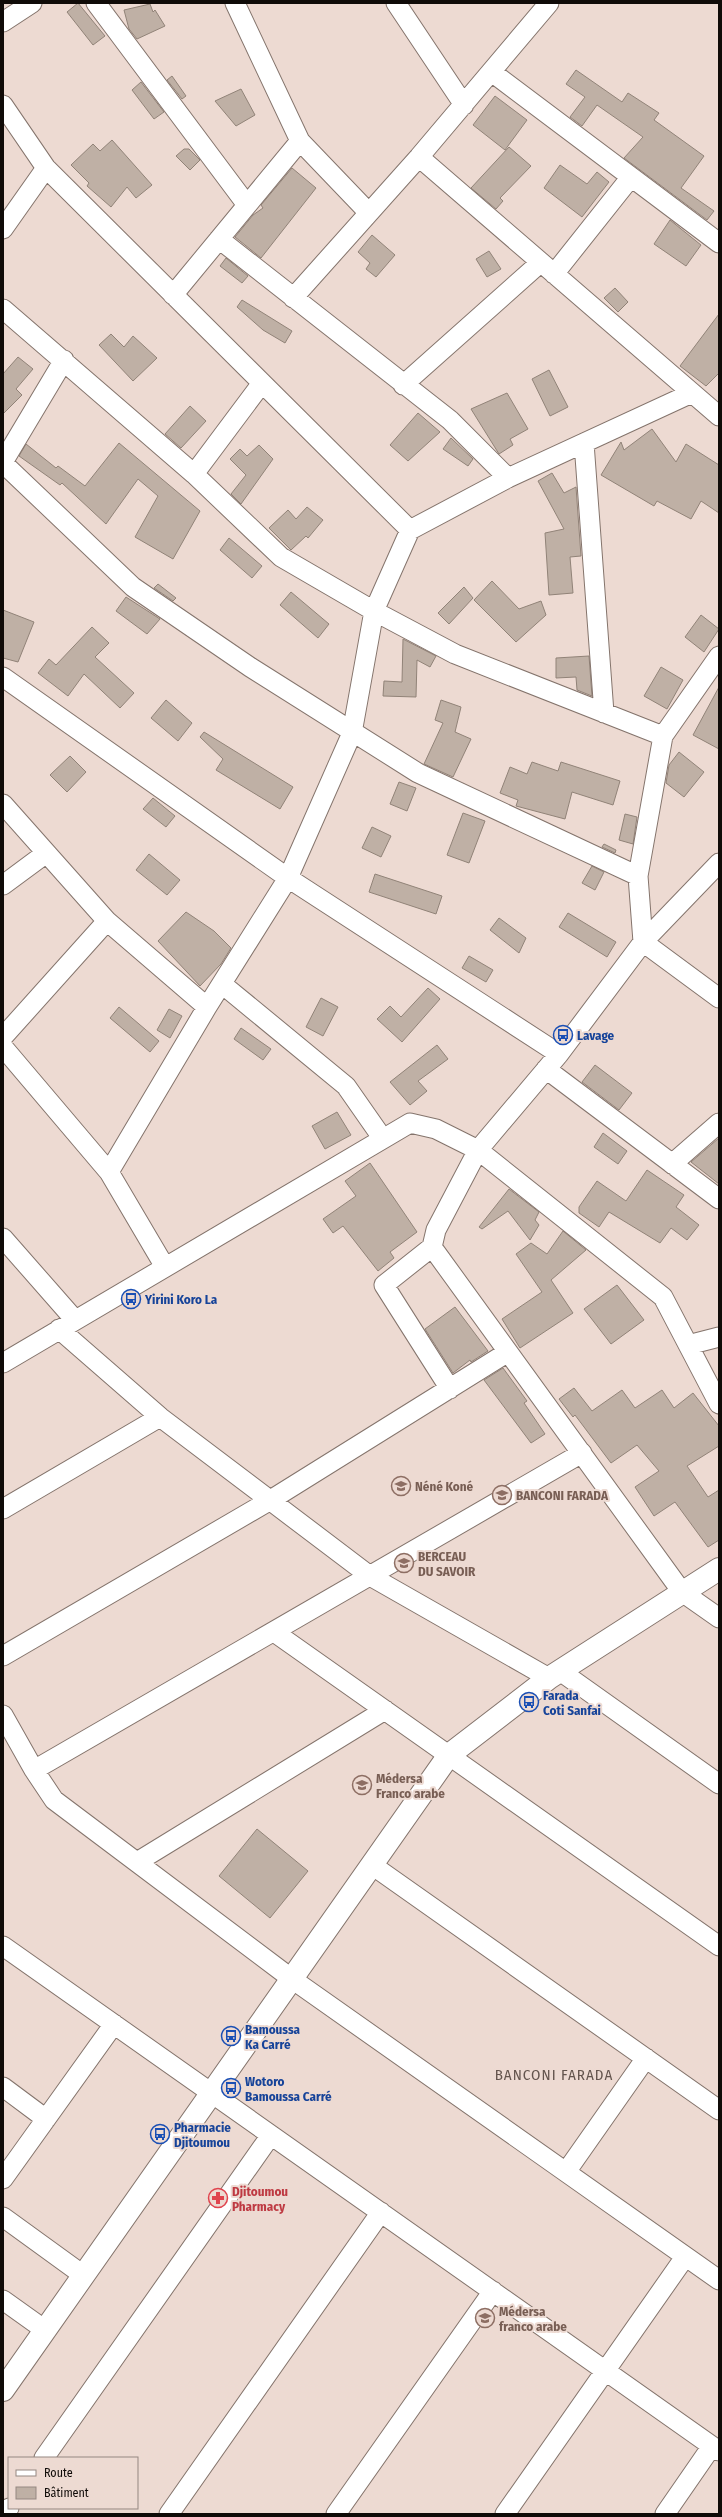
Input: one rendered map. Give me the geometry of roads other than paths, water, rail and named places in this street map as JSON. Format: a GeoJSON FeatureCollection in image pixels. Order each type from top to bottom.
{"type":"FeatureCollection","features":[{"type":"Feature","properties":{"kind":"main road"},"geometry":{"type":"LineString","coordinates":[[3,2390],[449,1755],[555,1674],[719,1569]]}},
{"type":"Feature","properties":{"kind":"street"},"geometry":{"type":"LineString","coordinates":[[3,22],[32,3]]}},
{"type":"Feature","properties":{"kind":"street"},"geometry":{"type":"LineString","coordinates":[[96,3],[247,205]]}},
{"type":"Feature","properties":{"kind":"street"},"geometry":{"type":"LineString","coordinates":[[235,3],[300,141],[369,213]]}},
{"type":"Feature","properties":{"kind":"street"},"geometry":{"type":"LineString","coordinates":[[396,3],[464,105]]}},
{"type":"Feature","properties":{"kind":"street"},"geometry":{"type":"LineString","coordinates":[[293,298],[493,72],[549,3]]}},
{"type":"Feature","properties":{"kind":"street"},"geometry":{"type":"LineString","coordinates":[[493,72],[719,243]]}},
{"type":"Feature","properties":{"kind":"street"},"geometry":{"type":"LineString","coordinates":[[3,104],[46,168],[410,530]]}},
{"type":"Feature","properties":{"kind":"street"},"geometry":{"type":"LineString","coordinates":[[173,295],[300,141]]}},
{"type":"Feature","properties":{"kind":"street"},"geometry":{"type":"LineString","coordinates":[[419,157],[719,416]]}},
{"type":"Feature","properties":{"kind":"street"},"geometry":{"type":"LineString","coordinates":[[3,229],[46,168]]}},
{"type":"Feature","properties":{"kind":"street"},"geometry":{"type":"LineString","coordinates":[[403,385],[547,268],[631,177]]}},
{"type":"Feature","properties":{"kind":"street"},"geometry":{"type":"LineString","coordinates":[[219,239],[403,385],[450,420],[508,478]]}},
{"type":"Feature","properties":{"kind":"street"},"geometry":{"type":"LineString","coordinates":[[3,309],[64,360],[194,474],[281,558],[374,611],[455,654],[663,736]]}},
{"type":"Feature","properties":{"kind":"street"},"geometry":{"type":"LineString","coordinates":[[64,360],[3,462],[133,587],[352,733],[418,773],[638,876]]}},
{"type":"Feature","properties":{"kind":"street"},"geometry":{"type":"LineString","coordinates":[[194,474],[262,383]]}},
{"type":"Feature","properties":{"kind":"street"},"geometry":{"type":"LineString","coordinates":[[109,1172],[207,1007],[288,878],[352,733],[374,611],[410,530],[508,478],[692,394]]}},
{"type":"Feature","properties":{"kind":"street"},"geometry":{"type":"LineString","coordinates":[[584,443],[604,713]]}},
{"type":"Feature","properties":{"kind":"street"},"geometry":{"type":"LineString","coordinates":[[642,942],[638,876],[663,736],[719,656]]}},
{"type":"Feature","properties":{"kind":"street"},"geometry":{"type":"LineString","coordinates":[[3,676],[288,878],[559,1054]]}},
{"type":"Feature","properties":{"kind":"street"},"geometry":{"type":"LineString","coordinates":[[3,804],[45,854],[107,921],[207,1007]]}},
{"type":"Feature","properties":{"kind":"street"},"geometry":{"type":"LineString","coordinates":[[3,885],[45,854]]}},
{"type":"Feature","properties":{"kind":"street"},"geometry":{"type":"LineString","coordinates":[[450,1389],[384,1285],[432,1247],[436,1230],[478,1150],[559,1054],[642,942],[719,863]]}},
{"type":"Feature","properties":{"kind":"street"},"geometry":{"type":"LineString","coordinates":[[3,1037],[107,921]]}},
{"type":"Feature","properties":{"kind":"street"},"geometry":{"type":"LineString","coordinates":[[642,942],[719,998]]}},
{"type":"Feature","properties":{"kind":"street"},"geometry":{"type":"LineString","coordinates":[[222,984],[346,1086],[383,1139]]}},
{"type":"Feature","properties":{"kind":"street"},"geometry":{"type":"LineString","coordinates":[[3,1047],[109,1172],[165,1267]]}},
{"type":"Feature","properties":{"kind":"street"},"geometry":{"type":"LineString","coordinates":[[546,1069],[719,1198]]}},
{"type":"Feature","properties":{"kind":"street"},"geometry":{"type":"LineString","coordinates":[[3,1363],[410,1123],[436,1129],[478,1150],[663,1297],[719,1404]]}},
{"type":"Feature","properties":{"kind":"street"},"geometry":{"type":"LineString","coordinates":[[672,1164],[719,1123]]}},
{"type":"Feature","properties":{"kind":"street"},"geometry":{"type":"LineString","coordinates":[[3,1238],[67,1325],[160,1417],[370,1576],[555,1674],[719,1784]]}},
{"type":"Feature","properties":{"kind":"street"},"geometry":{"type":"LineString","coordinates":[[432,1247],[682,1592],[719,1618]]}},
{"type":"Feature","properties":{"kind":"street"},"geometry":{"type":"LineString","coordinates":[[688,1345],[719,1337]]}},
{"type":"Feature","properties":{"kind":"street"},"geometry":{"type":"LineString","coordinates":[[3,1656],[269,1500],[508,1352]]}},
{"type":"Feature","properties":{"kind":"street"},"geometry":{"type":"LineString","coordinates":[[3,1509],[160,1417]]}},
{"type":"Feature","properties":{"kind":"street"},"geometry":{"type":"LineString","coordinates":[[34,1770],[582,1453]]}},
{"type":"Feature","properties":{"kind":"street"},"geometry":{"type":"LineString","coordinates":[[274,1632],[719,1946]]}},
{"type":"Feature","properties":{"kind":"street"},"geometry":{"type":"LineString","coordinates":[[137,1862],[384,1710]]}},
{"type":"Feature","properties":{"kind":"street"},"geometry":{"type":"LineString","coordinates":[[3,1715],[34,1770],[54,1800],[292,1979],[719,2280]]}},
{"type":"Feature","properties":{"kind":"street"},"geometry":{"type":"LineString","coordinates":[[372,1865],[719,2110]]}},
{"type":"Feature","properties":{"kind":"street"},"geometry":{"type":"LineString","coordinates":[[3,1946],[716,2449],[665,2514]]}},
{"type":"Feature","properties":{"kind":"street"},"geometry":{"type":"LineString","coordinates":[[3,2178],[114,2024]]}},
{"type":"Feature","properties":{"kind":"street"},"geometry":{"type":"LineString","coordinates":[[566,2172],[646,2058]]}},
{"type":"Feature","properties":{"kind":"street"},"geometry":{"type":"LineString","coordinates":[[3,2087],[46,2119]]}},
{"type":"Feature","properties":{"kind":"street"},"geometry":{"type":"LineString","coordinates":[[45,2457],[271,2135]]}},
{"type":"Feature","properties":{"kind":"street"},"geometry":{"type":"LineString","coordinates":[[169,2514],[381,2212]]}},
{"type":"Feature","properties":{"kind":"street"},"geometry":{"type":"LineString","coordinates":[[3,2217],[84,2275]]}},
{"type":"Feature","properties":{"kind":"street"},"geometry":{"type":"LineString","coordinates":[[505,2514],[685,2256]]}},
{"type":"Feature","properties":{"kind":"street"},"geometry":{"type":"LineString","coordinates":[[336,2514],[493,2291]]}},
{"type":"Feature","properties":{"kind":"street"},"geometry":{"type":"LineString","coordinates":[[3,2300],[45,2330]]}},
{"type":"Feature","properties":{"kind":"place","name":"Lavage"},"geometry":{"type":"Point","coordinates":[563,1035]}},
{"type":"Feature","properties":{"kind":"place","name":"Yirini Koro La"},"geometry":{"type":"Point","coordinates":[131,1299]}},
{"type":"Feature","properties":{"kind":"place","name":"Néné Koné"},"geometry":{"type":"Point","coordinates":[401,1486]}},
{"type":"Feature","properties":{"kind":"place","name":"BANCONI FARADA"},"geometry":{"type":"Point","coordinates":[502,1495]}},
{"type":"Feature","properties":{"kind":"place","name":"BERCEAU DU SAVOIR"},"geometry":{"type":"Point","coordinates":[404,1563]}},
{"type":"Feature","properties":{"kind":"place","name":"Farada Coti Sanfai"},"geometry":{"type":"Point","coordinates":[529,1702]}},
{"type":"Feature","properties":{"kind":"place","name":"Médersa Franco arabe"},"geometry":{"type":"Point","coordinates":[362,1785]}},
{"type":"Feature","properties":{"kind":"place","name":"Bamoussa Ka Carré"},"geometry":{"type":"Point","coordinates":[231,2036]}},
{"type":"Feature","properties":{"kind":"place","name":"Wotoro Bamoussa Carré"},"geometry":{"type":"Point","coordinates":[231,2088]}},
{"type":"Feature","properties":{"kind":"place","name":"Pharmacie Djitoumou"},"geometry":{"type":"Point","coordinates":[160,2134]}},
{"type":"Feature","properties":{"kind":"place","name":"Djitoumou Pharmacy"},"geometry":{"type":"Point","coordinates":[218,2198]}},
{"type":"Feature","properties":{"kind":"place","name":"Médersa franco arabe"},"geometry":{"type":"Point","coordinates":[485,2318]}},
{"type":"Feature","properties":{"kind":"district","name":"BANCONI FARADA"},"geometry":{"type":"Point","coordinates":[554,2075]}}]}
